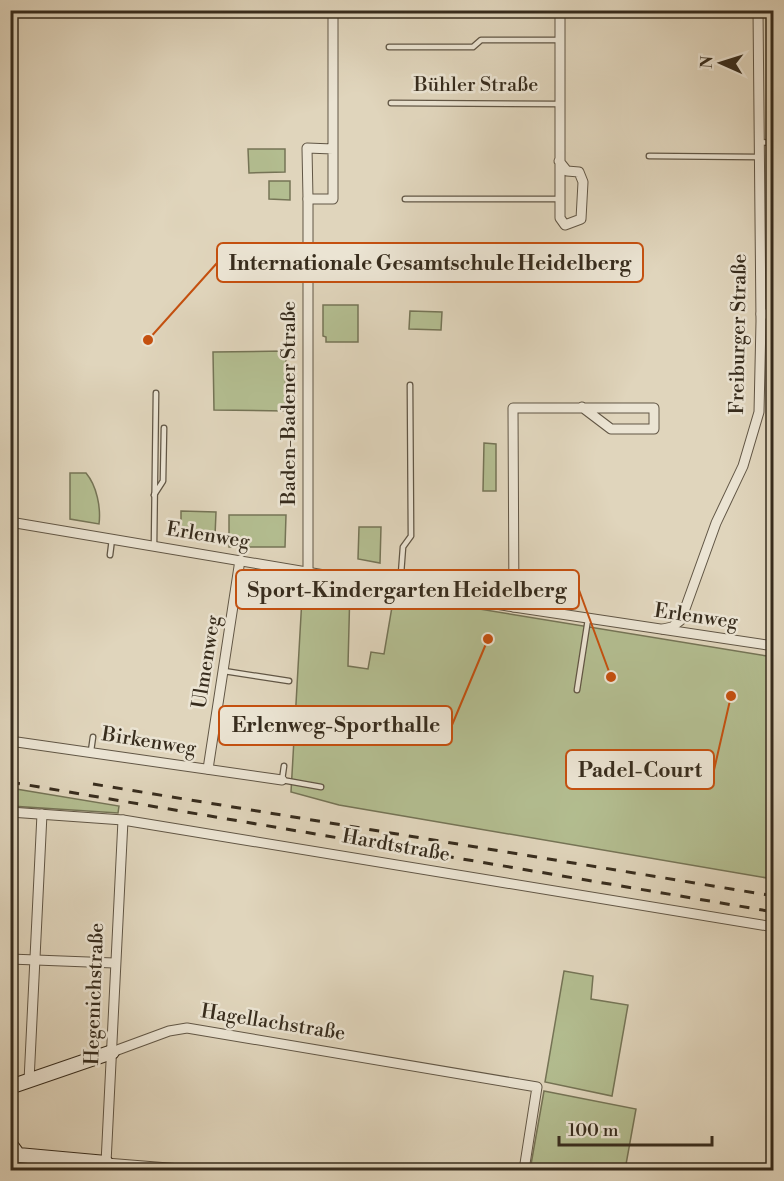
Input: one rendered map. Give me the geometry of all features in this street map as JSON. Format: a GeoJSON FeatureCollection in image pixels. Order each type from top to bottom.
{"type":"FeatureCollection","features":[{"type":"Feature","properties":{"kind":"street"},"geometry":{"type":"LineString","coordinates":[[308,199],[333,199],[333,10]]}},
{"type":"Feature","properties":{"kind":"street","name":"Bühler Straße"},"geometry":{"type":"LineString","coordinates":[[559,160],[567,171],[579,172],[583,182],[582,219],[565,225],[560,218],[559,160],[560,10]]}},
{"type":"Feature","properties":{"kind":"street","name":"Freiburger Straße"},"geometry":{"type":"LineString","coordinates":[[661,630],[672,627],[681,620],[716,524],[751,442],[759,412],[761,314],[758,10]]}},
{"type":"Feature","properties":{"kind":"street","name":"Baden-Badener Straße"},"geometry":{"type":"LineString","coordinates":[[308,570],[307,148],[333,149]]}},
{"type":"Feature","properties":{"kind":"street"},"geometry":{"type":"LineString","coordinates":[[761,314],[774,314]]}},
{"type":"Feature","properties":{"kind":"street"},"geometry":{"type":"LineString","coordinates":[[514,607],[513,408],[582,407],[654,408],[654,429],[610,429],[582,407]]}},
{"type":"Feature","properties":{"kind":"street","name":"Erlenweg"},"geometry":{"type":"LineString","coordinates":[[10,522],[308,570],[514,607],[774,646]]}},
{"type":"Feature","properties":{"kind":"street","name":"Ulmenweg"},"geometry":{"type":"LineString","coordinates":[[207,769],[240,560]]}},
{"type":"Feature","properties":{"kind":"street","name":"Birkenweg"},"geometry":{"type":"LineString","coordinates":[[10,741],[282,780]]}},
{"type":"Feature","properties":{"kind":"street","name":"Hardtstraße"},"geometry":{"type":"LineString","coordinates":[[10,812],[123,820],[774,927]]}},
{"type":"Feature","properties":{"kind":"street"},"geometry":{"type":"LineString","coordinates":[[28,1081],[42,814]]}},
{"type":"Feature","properties":{"kind":"street","name":"Hegenichstraße"},"geometry":{"type":"LineString","coordinates":[[106,1167],[114,963],[123,820]]}},
{"type":"Feature","properties":{"kind":"street"},"geometry":{"type":"LineString","coordinates":[[10,959],[114,963]]}},
{"type":"Feature","properties":{"kind":"street","name":"Hagellachstraße"},"geometry":{"type":"LineString","coordinates":[[10,1087],[169,1031],[187,1028],[537,1087],[524,1170]]}},
{"type":"Feature","properties":{"kind":"street"},"geometry":{"type":"LineString","coordinates":[[13,1155],[106,1167],[194,1170]]}},
{"type":"Feature","properties":{"kind":"lane","name":"Bühler Straße"},"geometry":{"type":"LineString","coordinates":[[389,47],[473,47],[482,40],[560,40]]}},
{"type":"Feature","properties":{"kind":"lane","name":"Bühler Straße"},"geometry":{"type":"LineString","coordinates":[[391,103],[560,104]]}},
{"type":"Feature","properties":{"kind":"lane"},"geometry":{"type":"LineString","coordinates":[[758,142],[774,143]]}},
{"type":"Feature","properties":{"kind":"lane"},"geometry":{"type":"LineString","coordinates":[[649,156],[758,157]]}},
{"type":"Feature","properties":{"kind":"lane"},"geometry":{"type":"LineString","coordinates":[[405,199],[560,199]]}},
{"type":"Feature","properties":{"kind":"lane"},"geometry":{"type":"LineString","coordinates":[[400,587],[403,547],[411,536],[410,385]]}},
{"type":"Feature","properties":{"kind":"lane"},"geometry":{"type":"LineString","coordinates":[[154,546],[156,393]]}},
{"type":"Feature","properties":{"kind":"lane"},"geometry":{"type":"LineString","coordinates":[[154,495],[163,481],[164,428]]}},
{"type":"Feature","properties":{"kind":"lane"},"geometry":{"type":"LineString","coordinates":[[110,555],[112,539]]}},
{"type":"Feature","properties":{"kind":"lane"},"geometry":{"type":"LineString","coordinates":[[577,690],[588,618]]}},
{"type":"Feature","properties":{"kind":"lane"},"geometry":{"type":"LineString","coordinates":[[224,671],[289,681]]}},
{"type":"Feature","properties":{"kind":"lane"},"geometry":{"type":"LineString","coordinates":[[91,751],[93,738]]}},
{"type":"Feature","properties":{"kind":"lane"},"geometry":{"type":"LineString","coordinates":[[284,766],[282,780],[321,787]]}},
{"type":"Feature","properties":{"kind":"green space"},"geometry":{"type":"Polygon","coordinates":[[[248,149],[285,149],[285,172],[249,173],[248,149]]]}},
{"type":"Feature","properties":{"kind":"green space"},"geometry":{"type":"Polygon","coordinates":[[[269,181],[290,181],[290,200],[269,199],[269,181]]]}},
{"type":"Feature","properties":{"kind":"green space"},"geometry":{"type":"Polygon","coordinates":[[[323,305],[358,305],[358,342],[326,342],[326,337],[323,336],[323,305]]]}},
{"type":"Feature","properties":{"kind":"green space"},"geometry":{"type":"Polygon","coordinates":[[[410,311],[442,312],[441,330],[409,329],[410,311]]]}},
{"type":"Feature","properties":{"kind":"green space"},"geometry":{"type":"Polygon","coordinates":[[[286,351],[285,411],[214,410],[213,352],[286,351]]]}},
{"type":"Feature","properties":{"kind":"green space"},"geometry":{"type":"Polygon","coordinates":[[[484,443],[496,444],[496,491],[483,491],[484,443]]]}},
{"type":"Feature","properties":{"kind":"green space"},"geometry":{"type":"Polygon","coordinates":[[[70,473],[86,473],[90,478],[97,497],[99,524],[70,519],[70,473]]]}},
{"type":"Feature","properties":{"kind":"green space"},"geometry":{"type":"Polygon","coordinates":[[[181,511],[216,512],[215,536],[181,536],[181,511]]]}},
{"type":"Feature","properties":{"kind":"green space"},"geometry":{"type":"Polygon","coordinates":[[[229,515],[286,515],[285,547],[229,547],[229,515]]]}},
{"type":"Feature","properties":{"kind":"green space"},"geometry":{"type":"Polygon","coordinates":[[[359,527],[381,527],[380,563],[358,559],[359,527]]]}},
{"type":"Feature","properties":{"kind":"green space"},"geometry":{"type":"Polygon","coordinates":[[[303,580],[350,587],[348,666],[368,669],[371,652],[384,654],[394,595],[773,657],[773,879],[339,805],[291,792],[303,580]]]}},
{"type":"Feature","properties":{"kind":"green space"},"geometry":{"type":"Polygon","coordinates":[[[10,788],[119,806],[118,813],[11,806],[10,788]]]}},
{"type":"Feature","properties":{"kind":"green space"},"geometry":{"type":"Polygon","coordinates":[[[564,971],[593,976],[591,999],[628,1005],[612,1096],[545,1082],[564,971]]]}},
{"type":"Feature","properties":{"kind":"green space"},"geometry":{"type":"Polygon","coordinates":[[[544,1091],[636,1109],[625,1170],[530,1170],[544,1091]]]}},
{"type":"Feature","properties":{"kind":"railway"},"geometry":{"type":"LineString","coordinates":[[10,782],[774,912]]}},
{"type":"Feature","properties":{"kind":"railway"},"geometry":{"type":"LineString","coordinates":[[93,784],[774,896]]}},
{"type":"Feature","properties":{"kind":"place","name":"Internationale Gesamtschule Heidelberg"},"geometry":{"type":"Point","coordinates":[148,340]}},
{"type":"Feature","properties":{"kind":"place","name":"Erlenweg-Sporthalle"},"geometry":{"type":"Point","coordinates":[488,639]}},
{"type":"Feature","properties":{"kind":"place","name":"Sport-Kindergarten Heidelberg"},"geometry":{"type":"Point","coordinates":[611,677]}},
{"type":"Feature","properties":{"kind":"place","name":"Padel-Court"},"geometry":{"type":"Point","coordinates":[731,696]}}]}
